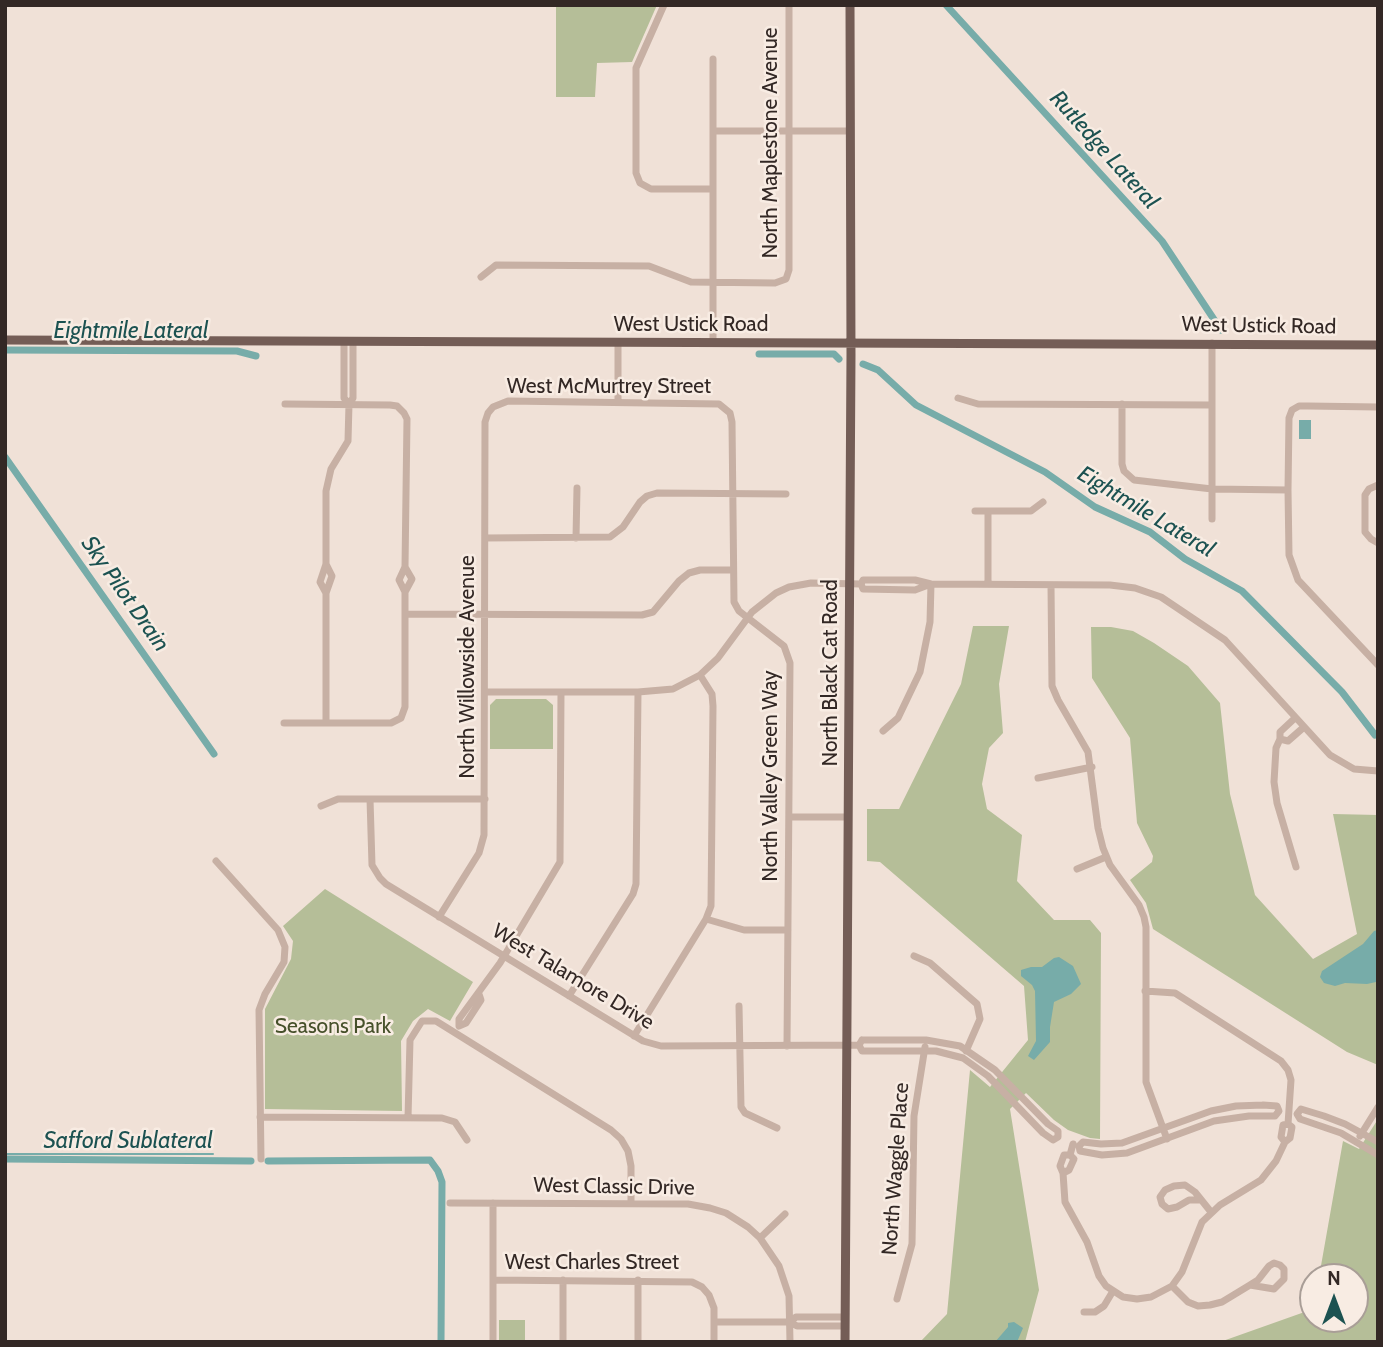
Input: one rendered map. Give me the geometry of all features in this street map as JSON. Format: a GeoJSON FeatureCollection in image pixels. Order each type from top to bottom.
{"type":"FeatureCollection","features":[{"type":"Feature","properties":{"kind":"main road","name":"North Black Cat Road"},"geometry":{"type":"LineString","coordinates":[[845,1342],[851,342],[850,5]]}},
{"type":"Feature","properties":{"kind":"main road","name":"West Ustick Road"},"geometry":{"type":"LineString","coordinates":[[5,340],[1378,345]]}},
{"type":"Feature","properties":{"kind":"street"},"geometry":{"type":"LineString","coordinates":[[664,5],[636,68],[636,173],[640,183],[651,188],[713,189]]}},
{"type":"Feature","properties":{"kind":"street","name":"North Maplestone Avenue"},"geometry":{"type":"LineString","coordinates":[[713,283],[775,283],[786,279],[789,270],[789,5]]}},
{"type":"Feature","properties":{"kind":"street"},"geometry":{"type":"LineString","coordinates":[[713,60],[713,343]]}},
{"type":"Feature","properties":{"kind":"street"},"geometry":{"type":"LineString","coordinates":[[713,131],[850,131]]}},
{"type":"Feature","properties":{"kind":"street"},"geometry":{"type":"LineString","coordinates":[[481,277],[496,265],[649,266],[691,282],[713,283]]}},
{"type":"Feature","properties":{"kind":"street"},"geometry":{"type":"LineString","coordinates":[[326,723],[326,593],[320,582],[326,564],[327,483],[331,469],[348,442],[349,404],[344,398],[349,342]]}},
{"type":"Feature","properties":{"kind":"street"},"geometry":{"type":"LineString","coordinates":[[618,343],[618,401]]}},
{"type":"Feature","properties":{"kind":"street"},"geometry":{"type":"LineString","coordinates":[[1212,343],[1212,519]]}},
{"type":"Feature","properties":{"kind":"street"},"geometry":{"type":"LineString","coordinates":[[958,398],[978,404],[1212,405]]}},
{"type":"Feature","properties":{"kind":"street","name":"West McMurtrey Street"},"geometry":{"type":"LineString","coordinates":[[493,407],[508,401],[710,402],[725,407]]}},
{"type":"Feature","properties":{"kind":"street"},"geometry":{"type":"LineString","coordinates":[[285,404],[390,405],[397,406],[404,412],[407,419],[405,567],[399,580],[405,592]]}},
{"type":"Feature","properties":{"kind":"street"},"geometry":{"type":"LineString","coordinates":[[1122,404],[1122,464],[1128,477],[1140,482],[1212,489],[1288,490]]}},
{"type":"Feature","properties":{"kind":"street"},"geometry":{"type":"LineString","coordinates":[[1378,407],[1299,406],[1292,410],[1289,418],[1288,490],[1289,555],[1298,580],[1378,665]]}},
{"type":"Feature","properties":{"kind":"street","name":"North Willowside Avenue"},"geometry":{"type":"LineString","coordinates":[[439,916],[482,846],[485,799],[485,422],[493,407]]}},
{"type":"Feature","properties":{"kind":"street","name":"North Valley Green Way"},"geometry":{"type":"LineString","coordinates":[[725,407],[732,422],[734,601],[739,611],[784,646],[790,663],[787,1046]]}},
{"type":"Feature","properties":{"kind":"street"},"geometry":{"type":"LineString","coordinates":[[1378,485],[1369,489],[1365,495],[1365,532],[1378,542]]}},
{"type":"Feature","properties":{"kind":"street"},"geometry":{"type":"LineString","coordinates":[[576,538],[577,488]]}},
{"type":"Feature","properties":{"kind":"street"},"geometry":{"type":"LineString","coordinates":[[485,538],[603,538],[617,533],[640,502],[657,493],[786,494]]}},
{"type":"Feature","properties":{"kind":"street"},"geometry":{"type":"LineString","coordinates":[[975,511],[1031,511],[1043,502]]}},
{"type":"Feature","properties":{"kind":"street"},"geometry":{"type":"LineString","coordinates":[[988,511],[988,584]]}},
{"type":"Feature","properties":{"kind":"street"},"geometry":{"type":"LineString","coordinates":[[284,723],[391,723],[401,718],[405,707],[405,592],[411,579],[405,567]]}},
{"type":"Feature","properties":{"kind":"street"},"geometry":{"type":"LineString","coordinates":[[405,614],[642,615],[653,612],[679,580],[689,573],[700,570],[732,570]]}},
{"type":"Feature","properties":{"kind":"street"},"geometry":{"type":"LineString","coordinates":[[485,692],[638,692],[673,689],[701,675],[765,600],[789,587],[811,583],[861,584],[863,580],[915,580],[930,584],[1121,586],[1161,597],[1226,640],[1324,749],[1341,763],[1354,769],[1378,771]]}},
{"type":"Feature","properties":{"kind":"street"},"geometry":{"type":"LineString","coordinates":[[883,731],[898,718],[920,672],[930,622],[930,584]]}},
{"type":"Feature","properties":{"kind":"street"},"geometry":{"type":"LineString","coordinates":[[1051,584],[1052,686],[1083,740],[1091,767],[1097,828],[1106,857],[1139,905],[1146,927],[1146,1083],[1167,1139]]}},
{"type":"Feature","properties":{"kind":"street"},"geometry":{"type":"LineString","coordinates":[[634,1036],[706,919],[711,906],[714,716],[712,694],[701,675]]}},
{"type":"Feature","properties":{"kind":"street"},"geometry":{"type":"LineString","coordinates":[[457,1030],[459,1019],[504,956],[560,862],[561,692]]}},
{"type":"Feature","properties":{"kind":"street"},"geometry":{"type":"LineString","coordinates":[[569,996],[633,894],[636,884],[638,692]]}},
{"type":"Feature","properties":{"kind":"street"},"geometry":{"type":"LineString","coordinates":[[1295,718],[1280,732],[1274,782],[1277,803],[1296,867]]}},
{"type":"Feature","properties":{"kind":"street"},"geometry":{"type":"LineString","coordinates":[[1280,739],[1288,741],[1304,727]]}},
{"type":"Feature","properties":{"kind":"street"},"geometry":{"type":"LineString","coordinates":[[1038,778],[1091,767]]}},
{"type":"Feature","properties":{"kind":"street"},"geometry":{"type":"LineString","coordinates":[[321,806],[338,799],[485,799]]}},
{"type":"Feature","properties":{"kind":"street","name":"West Talamore Drive"},"geometry":{"type":"LineString","coordinates":[[370,799],[370,856],[375,872],[386,884],[651,1045],[859,1045]]}},
{"type":"Feature","properties":{"kind":"street"},"geometry":{"type":"LineString","coordinates":[[789,817],[848,817]]}},
{"type":"Feature","properties":{"kind":"street"},"geometry":{"type":"LineString","coordinates":[[1077,869],[1106,857]]}},
{"type":"Feature","properties":{"kind":"street"},"geometry":{"type":"LineString","coordinates":[[216,861],[278,930],[285,947],[284,962],[259,1010],[261,1158]]}},
{"type":"Feature","properties":{"kind":"street"},"geometry":{"type":"LineString","coordinates":[[706,919],[744,930],[788,930]]}},
{"type":"Feature","properties":{"kind":"street"},"geometry":{"type":"LineString","coordinates":[[914,956],[930,963],[977,1004],[980,1019],[963,1058]]}},
{"type":"Feature","properties":{"kind":"street"},"geometry":{"type":"LineString","coordinates":[[1145,991],[1175,993],[1281,1061],[1291,1080],[1293,1113],[1288,1124],[1283,1125],[1281,1137],[1285,1142],[1276,1161],[1261,1180],[1211,1212],[1202,1222],[1182,1272],[1172,1286],[1151,1297],[1137,1299],[1123,1297],[1112,1291],[1098,1276],[1087,1242],[1065,1202],[1060,1166],[1064,1155],[1070,1155],[1076,1145],[1083,1142],[1122,1143],[1211,1111],[1236,1106],[1276,1105],[1279,1111]]}},
{"type":"Feature","properties":{"kind":"street"},"geometry":{"type":"LineString","coordinates":[[739,1006],[741,1107],[745,1113],[777,1128]]}},
{"type":"Feature","properties":{"kind":"street"},"geometry":{"type":"LineString","coordinates":[[408,1118],[409,1046],[419,1025],[427,1020],[436,1021],[457,1030],[611,1129],[628,1151],[631,1166],[631,1204]]}},
{"type":"Feature","properties":{"kind":"street"},"geometry":{"type":"LineString","coordinates":[[862,1040],[926,1040],[952,1043],[967,1049],[995,1070],[1058,1131],[1058,1136],[1053,1140],[1043,1133],[988,1076],[963,1058],[950,1053],[924,1051],[862,1051],[859,1045],[862,1040]]}},
{"type":"Feature","properties":{"kind":"street","name":"North Waggle Place"},"geometry":{"type":"LineString","coordinates":[[897,1299],[912,1244],[914,1116],[926,1040]]}},
{"type":"Feature","properties":{"kind":"street"},"geometry":{"type":"LineString","coordinates":[[1357,1142],[1378,1107]]}},
{"type":"Feature","properties":{"kind":"street"},"geometry":{"type":"LineString","coordinates":[[1293,1113],[1301,1109],[1324,1115],[1378,1142]]}},
{"type":"Feature","properties":{"kind":"street"},"geometry":{"type":"LineString","coordinates":[[1058,1136],[1076,1145],[1080,1151],[1114,1155],[1141,1149],[1214,1121],[1249,1116],[1275,1116],[1279,1111]]}},
{"type":"Feature","properties":{"kind":"street"},"geometry":{"type":"LineString","coordinates":[[1279,1111],[1293,1113],[1300,1119],[1341,1133],[1378,1155]]}},
{"type":"Feature","properties":{"kind":"street"},"geometry":{"type":"LineString","coordinates":[[260,1117],[448,1119],[462,1130],[467,1140]]}},
{"type":"Feature","properties":{"kind":"street"},"geometry":{"type":"LineString","coordinates":[[1201,1200],[1189,1200],[1168,1209],[1161,1204],[1160,1197],[1165,1190],[1185,1185],[1195,1192],[1211,1212]]}},
{"type":"Feature","properties":{"kind":"street","name":"West Classic Drive"},"geometry":{"type":"LineString","coordinates":[[450,1203],[688,1204],[710,1208],[738,1219],[760,1238],[773,1254],[783,1274],[789,1296],[790,1342]]}},
{"type":"Feature","properties":{"kind":"street"},"geometry":{"type":"LineString","coordinates":[[493,1203],[493,1342]]}},
{"type":"Feature","properties":{"kind":"street"},"geometry":{"type":"LineString","coordinates":[[760,1238],[785,1214]]}},
{"type":"Feature","properties":{"kind":"street"},"geometry":{"type":"LineString","coordinates":[[1172,1286],[1181,1297],[1198,1306],[1222,1302],[1250,1286],[1274,1263],[1284,1269],[1284,1279],[1274,1289],[1250,1286]]}},
{"type":"Feature","properties":{"kind":"street","name":"West Charles Street"},"geometry":{"type":"LineString","coordinates":[[493,1280],[684,1280],[702,1287],[709,1295],[714,1308],[714,1322]]}},
{"type":"Feature","properties":{"kind":"street"},"geometry":{"type":"LineString","coordinates":[[563,1280],[563,1342]]}},
{"type":"Feature","properties":{"kind":"street"},"geometry":{"type":"LineString","coordinates":[[638,1280],[638,1342]]}},
{"type":"Feature","properties":{"kind":"street"},"geometry":{"type":"LineString","coordinates":[[1084,1311],[1095,1312],[1104,1306],[1112,1291]]}},
{"type":"Feature","properties":{"kind":"street"},"geometry":{"type":"LineString","coordinates":[[714,1342],[714,1322],[790,1322],[796,1317],[845,1321]]}},
{"type":"Feature","properties":{"kind":"green space"},"geometry":{"type":"Polygon","coordinates":[[[556,5],[657,5],[632,62],[597,63],[595,97],[556,97],[556,5]]]}},
{"type":"Feature","properties":{"kind":"green space"},"geometry":{"type":"Polygon","coordinates":[[[973,626],[1009,626],[999,684],[1003,733],[989,748],[982,784],[987,809],[1022,835],[1017,881],[1054,920],[1090,920],[1101,933],[1100,1139],[1068,1130],[1026,1093],[1010,1109],[1039,1290],[1025,1342],[920,1342],[947,1314],[970,1070],[990,1087],[1028,1040],[1024,986],[880,862],[867,861],[867,809],[899,809],[961,684],[973,626]]]}},
{"type":"Feature","properties":{"kind":"green space"},"geometry":{"type":"Polygon","coordinates":[[[1091,627],[1133,631],[1154,643],[1188,666],[1220,703],[1230,794],[1255,895],[1313,959],[1357,934],[1333,814],[1378,815],[1378,1065],[1347,1052],[1153,929],[1146,903],[1130,880],[1152,862],[1153,856],[1137,823],[1130,738],[1092,678],[1091,627]]]}},
{"type":"Feature","properties":{"kind":"green space"},"geometry":{"type":"Polygon","coordinates":[[[496,699],[546,699],[553,705],[553,749],[490,749],[490,705],[496,699]]]}},
{"type":"Feature","properties":{"kind":"green space","name":"Seasons Park"},"geometry":{"type":"Polygon","coordinates":[[[325,889],[473,982],[450,1021],[428,1009],[413,1021],[401,1041],[402,1111],[265,1109],[265,1009],[291,959],[293,941],[283,926],[325,889]]]}},
{"type":"Feature","properties":{"kind":"green space"},"geometry":{"type":"Polygon","coordinates":[[[1378,1119],[1378,1342],[1220,1342],[1299,1314],[1299,1333],[1369,1333],[1369,1263],[1321,1263],[1343,1141],[1359,1149],[1378,1119]]]}},
{"type":"Feature","properties":{"kind":"green space"},"geometry":{"type":"Polygon","coordinates":[[[499,1320],[525,1320],[525,1342],[499,1342],[499,1320]]]}},
{"type":"Feature","properties":{"kind":"water"},"geometry":{"type":"Polygon","coordinates":[[[1299,420],[1311,420],[1311,439],[1299,439],[1299,420]]]}},
{"type":"Feature","properties":{"kind":"water"},"geometry":{"type":"Polygon","coordinates":[[[1378,930],[1378,986],[1376,982],[1335,986],[1324,983],[1320,977],[1322,971],[1363,944],[1378,930]]]}},
{"type":"Feature","properties":{"kind":"water"},"geometry":{"type":"Polygon","coordinates":[[[1059,957],[1073,966],[1081,984],[1071,994],[1054,1002],[1050,1042],[1034,1060],[1028,1056],[1036,1041],[1035,991],[1021,976],[1021,970],[1042,967],[1059,957]]]}},
{"type":"Feature","properties":{"kind":"water"},"geometry":{"type":"Polygon","coordinates":[[[1014,1322],[1023,1328],[1017,1342],[995,1342],[1008,1327],[1008,1323],[1014,1322]]]}},
{"type":"Feature","properties":{"kind":"waterway","name":"Rutledge Lateral"},"geometry":{"type":"LineString","coordinates":[[946,5],[1162,241],[1221,330]]}},
{"type":"Feature","properties":{"kind":"waterway","name":"Eightmile Lateral"},"geometry":{"type":"LineString","coordinates":[[5,350],[237,351],[256,356]]}},
{"type":"Feature","properties":{"kind":"waterway","name":"Eightmile Lateral"},"geometry":{"type":"LineString","coordinates":[[759,354],[834,354],[839,359]]}},
{"type":"Feature","properties":{"kind":"waterway","name":"Eightmile Lateral"},"geometry":{"type":"LineString","coordinates":[[863,364],[878,370],[916,405],[1045,472],[1095,507],[1150,532],[1185,559],[1242,591],[1342,692],[1375,735]]}},
{"type":"Feature","properties":{"kind":"waterway","name":"Sky Pilot Drain"},"geometry":{"type":"LineString","coordinates":[[5,457],[214,754]]}},
{"type":"Feature","properties":{"kind":"waterway"},"geometry":{"type":"LineString","coordinates":[[5,1154],[213,1154]]}},
{"type":"Feature","properties":{"kind":"waterway","name":"Safford Sublateral"},"geometry":{"type":"LineString","coordinates":[[5,1159],[251,1161]]}},
{"type":"Feature","properties":{"kind":"waterway","name":"Safford Sublateral"},"geometry":{"type":"LineString","coordinates":[[268,1161],[430,1160],[442,1182],[441,1342]]}}]}
